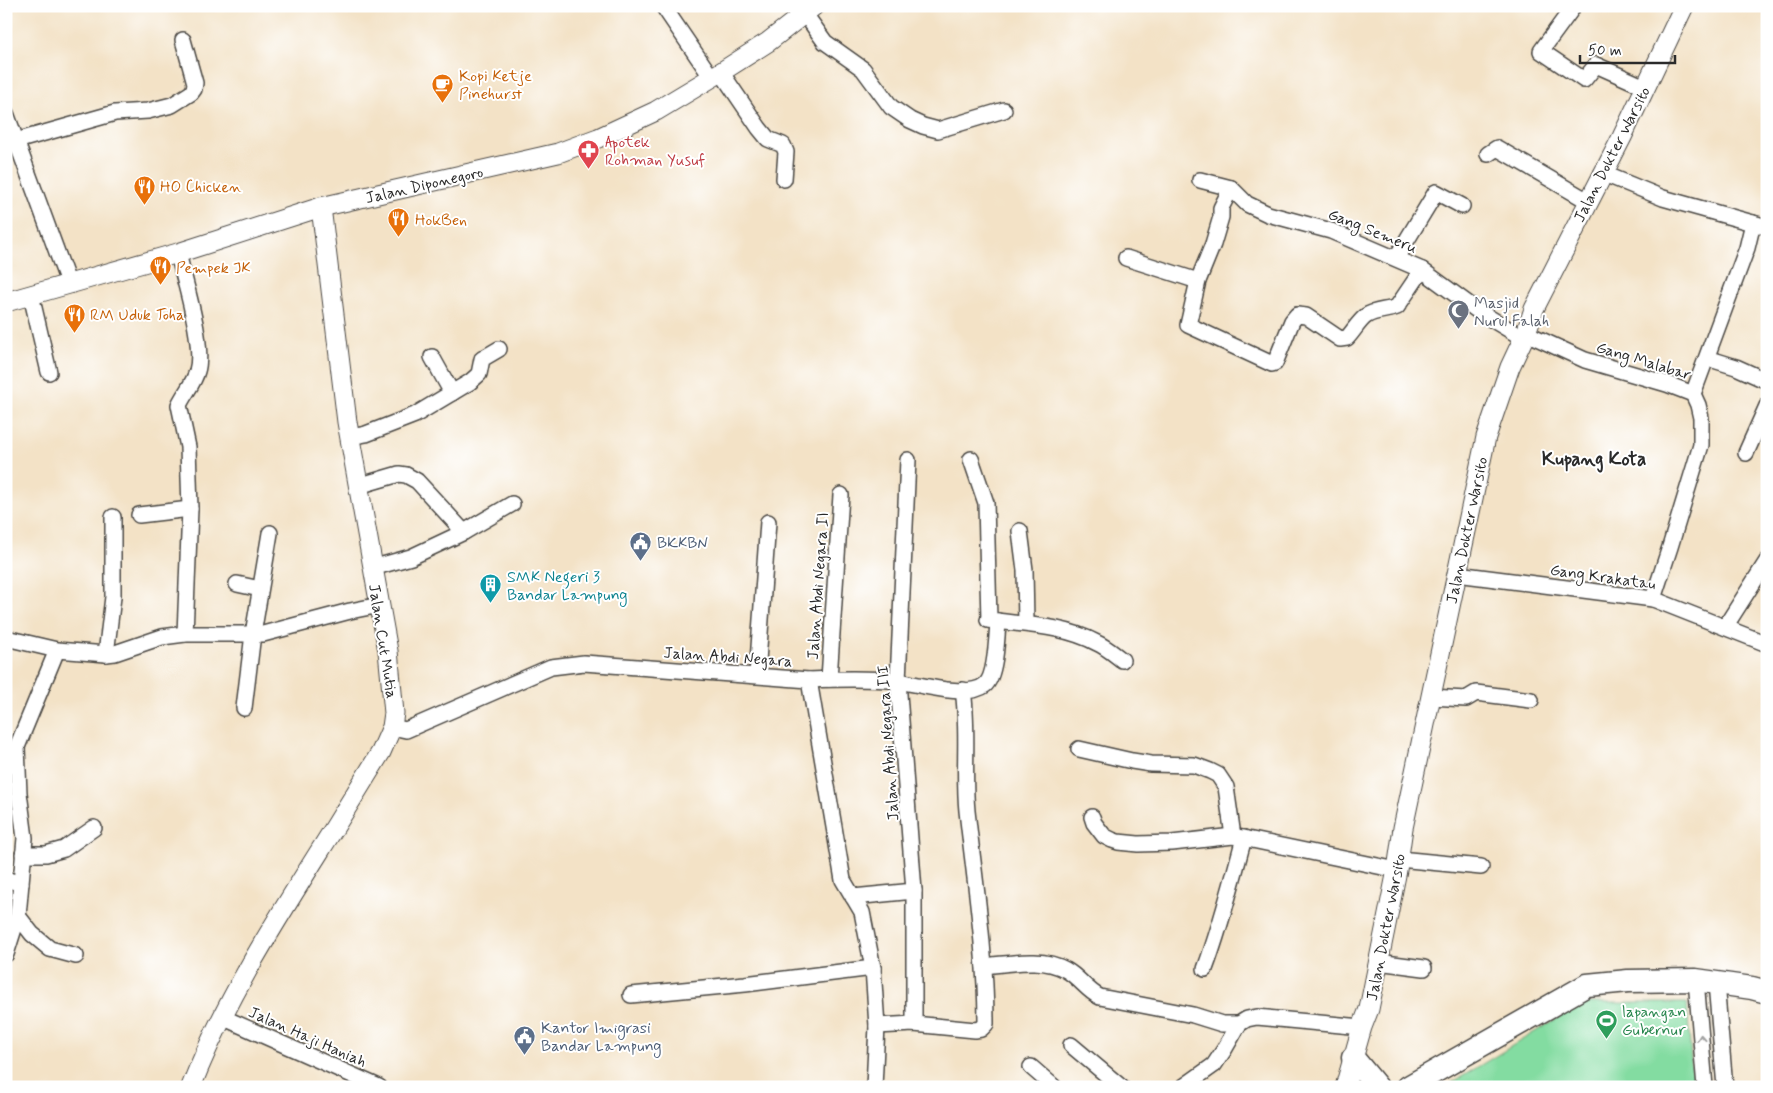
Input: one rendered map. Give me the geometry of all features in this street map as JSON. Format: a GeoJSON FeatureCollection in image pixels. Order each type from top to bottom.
{"type":"FeatureCollection","features":[{"type":"Feature","properties":{"kind":"highway"},"geometry":{"type":"LineString","coordinates":[[1408,1087],[1587,985],[1628,981],[1706,981],[1767,992]]}},
{"type":"Feature","properties":{"kind":"highway"},"geometry":{"type":"LineString","coordinates":[[1353,1058],[1377,1087]]}},
{"type":"Feature","properties":{"kind":"main road","name":"Jalan Dokter Warsito"},"geometry":{"type":"LineString","coordinates":[[1345,1087],[1369,1009],[1398,864],[1403,828],[1486,437],[1510,367],[1534,309],[1684,6]]}},
{"type":"Feature","properties":{"kind":"main road","name":"Jalan Diponegoro"},"geometry":{"type":"LineString","coordinates":[[6,302],[178,253],[321,206],[558,153],[598,138],[656,111],[768,42],[809,10]]}},
{"type":"Feature","properties":{"kind":"main road","name":"Jalan Cut Mutia"},"geometry":{"type":"LineString","coordinates":[[191,1087],[222,1017],[258,950],[381,752],[392,728],[394,713],[389,660],[350,437],[335,331],[321,206]]}},
{"type":"Feature","properties":{"kind":"street"},"geometry":{"type":"LineString","coordinates":[[663,6],[768,139],[783,145],[786,152],[784,179]]}},
{"type":"Feature","properties":{"kind":"street"},"geometry":{"type":"LineString","coordinates":[[1568,6],[1571,10],[1541,51],[1584,80],[1596,65],[1645,88]]}},
{"type":"Feature","properties":{"kind":"street"},"geometry":{"type":"LineString","coordinates":[[809,10],[826,42],[863,69],[891,107],[910,120],[938,130],[1004,110]]}},
{"type":"Feature","properties":{"kind":"street"},"geometry":{"type":"LineString","coordinates":[[16,142],[115,114],[148,111],[172,105],[186,98],[194,89],[195,82],[183,40]]}},
{"type":"Feature","properties":{"kind":"street"},"geometry":{"type":"LineString","coordinates":[[6,114],[69,284]]}},
{"type":"Feature","properties":{"kind":"street"},"geometry":{"type":"LineString","coordinates":[[1488,154],[1497,148],[1588,201]]}},
{"type":"Feature","properties":{"kind":"street"},"geometry":{"type":"LineString","coordinates":[[1602,173],[1663,198],[1760,225],[1747,248],[1693,394]]}},
{"type":"Feature","properties":{"kind":"street","name":"Gang Semeru"},"geometry":{"type":"LineString","coordinates":[[1200,180],[1231,188],[1247,204],[1268,214],[1332,231],[1422,270],[1478,311],[1524,336]]}},
{"type":"Feature","properties":{"kind":"street"},"geometry":{"type":"LineString","coordinates":[[1231,188],[1221,208],[1221,217],[1213,244],[1198,280],[1188,325],[1272,364],[1275,363],[1292,321],[1298,315],[1306,316],[1344,340],[1366,316],[1397,307],[1422,270]]}},
{"type":"Feature","properties":{"kind":"street"},"geometry":{"type":"LineString","coordinates":[[1396,258],[1436,192],[1462,206]]}},
{"type":"Feature","properties":{"kind":"street"},"geometry":{"type":"LineString","coordinates":[[178,253],[197,331],[198,362],[197,372],[178,405],[188,447],[190,509],[186,634]]}},
{"type":"Feature","properties":{"kind":"street"},"geometry":{"type":"LineString","coordinates":[[1126,258],[1198,280]]}},
{"type":"Feature","properties":{"kind":"street"},"geometry":{"type":"LineString","coordinates":[[31,295],[49,372]]}},
{"type":"Feature","properties":{"kind":"street","name":"Gang Malabar"},"geometry":{"type":"LineString","coordinates":[[1524,336],[1585,360],[1667,384],[1693,394],[1698,404],[1701,418],[1701,445],[1653,599]]}},
{"type":"Feature","properties":{"kind":"street"},"geometry":{"type":"LineString","coordinates":[[350,437],[366,434],[415,415],[470,382],[479,374],[482,359],[499,349]]}},
{"type":"Feature","properties":{"kind":"street"},"geometry":{"type":"LineString","coordinates":[[432,357],[452,393]]}},
{"type":"Feature","properties":{"kind":"street"},"geometry":{"type":"LineString","coordinates":[[1707,358],[1736,367],[1767,381]]}},
{"type":"Feature","properties":{"kind":"street"},"geometry":{"type":"LineString","coordinates":[[1746,453],[1767,406]]}},
{"type":"Feature","properties":{"kind":"street"},"geometry":{"type":"LineString","coordinates":[[809,680],[898,681],[945,690],[971,690],[984,686],[989,680],[992,669],[986,503],[971,459]]}},
{"type":"Feature","properties":{"kind":"street","name":"Jalan Abdi Negara III"},"geometry":{"type":"LineString","coordinates":[[908,460],[898,681],[914,891],[914,1024]]}},
{"type":"Feature","properties":{"kind":"street"},"geometry":{"type":"LineString","coordinates":[[358,486],[399,474],[406,475],[417,481],[464,532]]}},
{"type":"Feature","properties":{"kind":"street","name":"Jalan Abdi Negara II"},"geometry":{"type":"LineString","coordinates":[[829,679],[840,495]]}},
{"type":"Feature","properties":{"kind":"street"},"geometry":{"type":"LineString","coordinates":[[372,568],[411,557],[464,532],[512,504]]}},
{"type":"Feature","properties":{"kind":"street"},"geometry":{"type":"LineString","coordinates":[[139,515],[190,509]]}},
{"type":"Feature","properties":{"kind":"street"},"geometry":{"type":"LineString","coordinates":[[106,654],[113,597],[113,517]]}},
{"type":"Feature","properties":{"kind":"street"},"geometry":{"type":"LineString","coordinates":[[757,676],[768,522]]}},
{"type":"Feature","properties":{"kind":"street"},"geometry":{"type":"LineString","coordinates":[[1020,531],[1025,570],[1026,623]]}},
{"type":"Feature","properties":{"kind":"street"},"geometry":{"type":"LineString","coordinates":[[244,708],[253,634],[270,533]]}},
{"type":"Feature","properties":{"kind":"street"},"geometry":{"type":"LineString","coordinates":[[1726,628],[1767,561]]}},
{"type":"Feature","properties":{"kind":"street","name":"Gang Krakatau"},"geometry":{"type":"LineString","coordinates":[[1457,574],[1653,599],[1767,644]]}},
{"type":"Feature","properties":{"kind":"street"},"geometry":{"type":"LineString","coordinates":[[237,584],[260,588]]}},
{"type":"Feature","properties":{"kind":"street"},"geometry":{"type":"LineString","coordinates":[[6,638],[57,650],[106,654],[115,653],[162,637],[186,634],[263,634],[380,605]]}},
{"type":"Feature","properties":{"kind":"street"},"geometry":{"type":"LineString","coordinates":[[989,620],[1026,623],[1081,636],[1098,643],[1122,660]]}},
{"type":"Feature","properties":{"kind":"street"},"geometry":{"type":"LineString","coordinates":[[6,954],[18,916],[25,838],[12,760],[57,650]]}},
{"type":"Feature","properties":{"kind":"street","name":"Jalan Abdi Negara"},"geometry":{"type":"LineString","coordinates":[[392,728],[406,730],[551,667],[584,662],[809,680],[843,880],[862,912],[872,968],[877,1026],[874,1087]]}},
{"type":"Feature","properties":{"kind":"street"},"geometry":{"type":"LineString","coordinates":[[877,1026],[914,1024],[975,1030],[983,1028],[986,1024],[984,966],[966,790],[966,709],[963,690]]}},
{"type":"Feature","properties":{"kind":"street"},"geometry":{"type":"LineString","coordinates":[[1432,697],[1466,699],[1476,694],[1531,700]]}},
{"type":"Feature","properties":{"kind":"street"},"geometry":{"type":"LineString","coordinates":[[1078,749],[1151,764],[1194,766],[1218,775],[1226,787],[1238,837],[1223,915],[1205,969]]}},
{"type":"Feature","properties":{"kind":"street"},"geometry":{"type":"LineString","coordinates":[[1092,817],[1094,823],[1104,836],[1118,842],[1138,844],[1172,843],[1238,837],[1398,864],[1481,867]]}},
{"type":"Feature","properties":{"kind":"street"},"geometry":{"type":"LineString","coordinates":[[24,854],[46,854],[64,849],[94,828]]}},
{"type":"Feature","properties":{"kind":"street"},"geometry":{"type":"LineString","coordinates":[[6,879],[21,884]]}},
{"type":"Feature","properties":{"kind":"street"},"geometry":{"type":"LineString","coordinates":[[853,896],[914,891]]}},
{"type":"Feature","properties":{"kind":"street"},"geometry":{"type":"LineString","coordinates":[[18,916],[32,934],[50,949],[76,956]]}},
{"type":"Feature","properties":{"kind":"street"},"geometry":{"type":"LineString","coordinates":[[984,966],[1046,962],[1066,969],[1100,997],[1193,1015],[1222,1024],[1239,1024],[1257,1017],[1362,1027]]}},
{"type":"Feature","properties":{"kind":"street"},"geometry":{"type":"LineString","coordinates":[[1378,962],[1424,968]]}},
{"type":"Feature","properties":{"kind":"street"},"geometry":{"type":"LineString","coordinates":[[631,995],[746,984],[872,968]]}},
{"type":"Feature","properties":{"kind":"street"},"geometry":{"type":"LineString","coordinates":[[1705,1087],[1706,981]]}},
{"type":"Feature","properties":{"kind":"street"},"geometry":{"type":"LineString","coordinates":[[1706,981],[1724,1087]]}},
{"type":"Feature","properties":{"kind":"street","name":"Jalan Haji Haniah"},"geometry":{"type":"LineString","coordinates":[[222,1017],[379,1087]]}},
{"type":"Feature","properties":{"kind":"street"},"geometry":{"type":"LineString","coordinates":[[1183,1087],[1214,1065],[1239,1024]]}},
{"type":"Feature","properties":{"kind":"street"},"geometry":{"type":"LineString","coordinates":[[1071,1045],[1121,1087]]}},
{"type":"Feature","properties":{"kind":"street"},"geometry":{"type":"LineString","coordinates":[[1031,1067],[1054,1087]]}},
{"type":"Feature","properties":{"kind":"green space","name":"lapangan Gubernur"},"geometry":{"type":"Polygon","coordinates":[[[1582,1003],[1687,1003],[1693,1087],[1445,1087],[1582,1003]]]}},
{"type":"Feature","properties":{"kind":"place","name":"Kopi Ketje Pinehurst"},"geometry":{"type":"Point","coordinates":[443,103]}},
{"type":"Feature","properties":{"kind":"place","name":"Apotek Rohman Yusuf"},"geometry":{"type":"Point","coordinates":[589,169]}},
{"type":"Feature","properties":{"kind":"place","name":"HO Chicken"},"geometry":{"type":"Point","coordinates":[144,205]}},
{"type":"Feature","properties":{"kind":"place","name":"HokBen"},"geometry":{"type":"Point","coordinates":[399,238]}},
{"type":"Feature","properties":{"kind":"place","name":"Pempek JK"},"geometry":{"type":"Point","coordinates":[160,286]}},
{"type":"Feature","properties":{"kind":"place","name":"Masjid Nurul Falah"},"geometry":{"type":"Point","coordinates":[1458,330]}},
{"type":"Feature","properties":{"kind":"place","name":"RM Uduk Toha"},"geometry":{"type":"Point","coordinates":[74,333]}},
{"type":"Feature","properties":{"kind":"place","name":"BKKBN"},"geometry":{"type":"Point","coordinates":[641,561]}},
{"type":"Feature","properties":{"kind":"place","name":"SMK Negeri 3 Bandar Lampung"},"geometry":{"type":"Point","coordinates":[491,604]}},
{"type":"Feature","properties":{"kind":"place","name":"lapangan Gubernur"},"geometry":{"type":"Point","coordinates":[1606,1039]}},
{"type":"Feature","properties":{"kind":"place","name":"Kantor Imigrasi Bandar Lampung"},"geometry":{"type":"Point","coordinates":[525,1055]}},
{"type":"Feature","properties":{"kind":"district","name":"Kupang Kota"},"geometry":{"type":"Point","coordinates":[1594,458]}}]}
